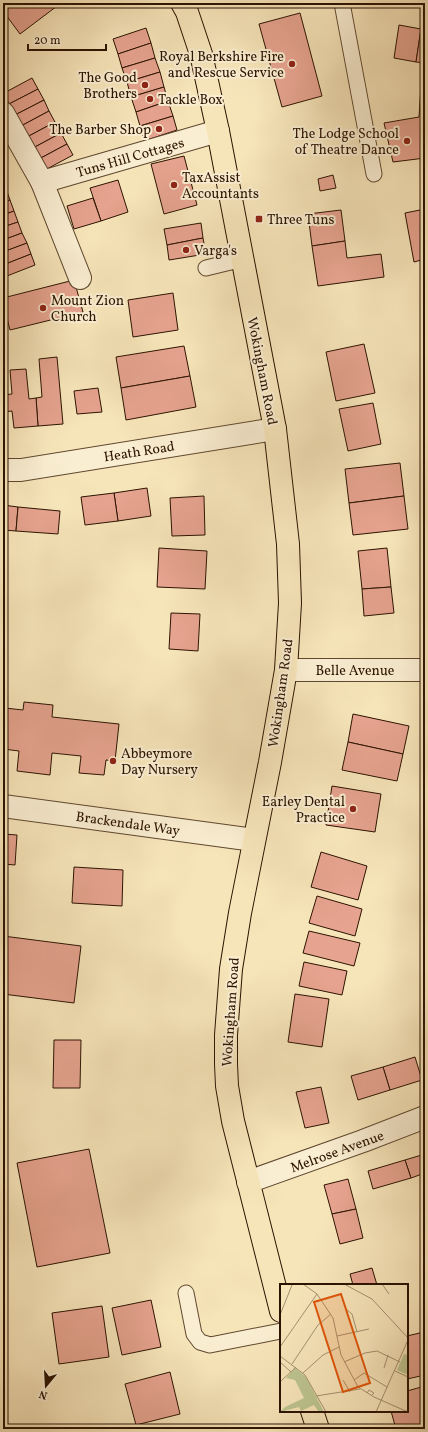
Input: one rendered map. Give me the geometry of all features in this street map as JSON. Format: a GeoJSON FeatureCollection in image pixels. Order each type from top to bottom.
{"type":"FeatureCollection","features":[{"type":"Feature","properties":{"kind":"main road","name":"Wokingham Road"},"geometry":{"type":"LineString","coordinates":[[182,3],[202,54],[218,131],[274,429],[288,544],[290,604],[286,670],[231,968],[226,1056],[227,1086],[231,1112],[280,1307]]}},
{"type":"Feature","properties":{"kind":"main road"},"geometry":{"type":"LineString","coordinates":[[312,1412],[318,1429]]}},
{"type":"Feature","properties":{"kind":"street"},"geometry":{"type":"LineString","coordinates":[[3,113],[42,182],[80,278]]}},
{"type":"Feature","properties":{"kind":"street","name":"Tuns Hill Cottages"},"geometry":{"type":"LineString","coordinates":[[42,182],[218,131]]}},
{"type":"Feature","properties":{"kind":"street","name":"Heath Road"},"geometry":{"type":"LineString","coordinates":[[3,470],[21,470],[274,429]]}},
{"type":"Feature","properties":{"kind":"street","name":"Belle Avenue"},"geometry":{"type":"LineString","coordinates":[[286,670],[425,670]]}},
{"type":"Feature","properties":{"kind":"street","name":"Brackendale Way"},"geometry":{"type":"LineString","coordinates":[[3,806],[254,840]]}},
{"type":"Feature","properties":{"kind":"street","name":"Melrose Avenue"},"geometry":{"type":"LineString","coordinates":[[248,1182],[356,1144],[425,1117]]}},
{"type":"Feature","properties":{"kind":"lane"},"geometry":{"type":"LineString","coordinates":[[342,3],[374,174]]}},
{"type":"Feature","properties":{"kind":"lane"},"geometry":{"type":"LineString","coordinates":[[206,268],[243,259]]}},
{"type":"Feature","properties":{"kind":"lane"},"geometry":{"type":"LineString","coordinates":[[186,1293],[194,1334],[200,1342],[210,1345],[280,1331]]}},
{"type":"Feature","properties":{"kind":"building"},"geometry":{"type":"Polygon","coordinates":[[[12,3],[61,3],[20,34],[3,11],[12,3]]]}},
{"type":"Feature","properties":{"kind":"building","name":"Royal Berkshire Fire and Rescue Service"},"geometry":{"type":"Polygon","coordinates":[[[300,13],[322,96],[282,107],[259,24],[300,13]]]}},
{"type":"Feature","properties":{"kind":"building"},"geometry":{"type":"Polygon","coordinates":[[[399,25],[421,29],[416,62],[394,58],[399,25]]]}},
{"type":"Feature","properties":{"kind":"building"},"geometry":{"type":"Polygon","coordinates":[[[146,28],[151,43],[118,54],[113,39],[146,28]]]}},
{"type":"Feature","properties":{"kind":"building"},"geometry":{"type":"Polygon","coordinates":[[[421,29],[425,29],[425,63],[416,62],[421,29]]]}},
{"type":"Feature","properties":{"kind":"building"},"geometry":{"type":"Polygon","coordinates":[[[151,43],[155,58],[122,68],[118,54],[151,43]]]}},
{"type":"Feature","properties":{"kind":"building"},"geometry":{"type":"Polygon","coordinates":[[[155,58],[160,72],[127,82],[122,68],[155,58]]]}},
{"type":"Feature","properties":{"kind":"building","name":"The Good Brothers"},"geometry":{"type":"Polygon","coordinates":[[[160,72],[164,87],[131,97],[127,82],[160,72]]]}},
{"type":"Feature","properties":{"kind":"building"},"geometry":{"type":"Polygon","coordinates":[[[32,78],[38,89],[9,104],[4,93],[32,78]]]}},
{"type":"Feature","properties":{"kind":"building","name":"The Lodge School of Theatre Dance"},"geometry":{"type":"Polygon","coordinates":[[[421,86],[425,86],[425,158],[393,162],[384,123],[419,117],[421,86]]]}},
{"type":"Feature","properties":{"kind":"building","name":"Tackle Box"},"geometry":{"type":"Polygon","coordinates":[[[164,87],[168,101],[136,112],[131,97],[164,87]]]}},
{"type":"Feature","properties":{"kind":"building"},"geometry":{"type":"Polygon","coordinates":[[[38,89],[44,100],[15,115],[9,104],[38,89]]]}},
{"type":"Feature","properties":{"kind":"building"},"geometry":{"type":"Polygon","coordinates":[[[44,100],[49,111],[21,126],[15,115],[44,100]]]}},
{"type":"Feature","properties":{"kind":"building"},"geometry":{"type":"Polygon","coordinates":[[[168,101],[173,116],[140,126],[136,112],[168,101]]]}},
{"type":"Feature","properties":{"kind":"building"},"geometry":{"type":"Polygon","coordinates":[[[49,111],[55,122],[27,137],[21,126],[49,111]]]}},
{"type":"Feature","properties":{"kind":"building","name":"The Barber Shop"},"geometry":{"type":"Polygon","coordinates":[[[173,116],[177,130],[144,141],[140,126],[173,116]]]}},
{"type":"Feature","properties":{"kind":"building"},"geometry":{"type":"Polygon","coordinates":[[[55,122],[61,133],[33,148],[27,137],[55,122]]]}},
{"type":"Feature","properties":{"kind":"building"},"geometry":{"type":"Polygon","coordinates":[[[61,133],[67,144],[39,159],[33,148],[61,133]]]}},
{"type":"Feature","properties":{"kind":"building"},"geometry":{"type":"Polygon","coordinates":[[[67,144],[73,155],[45,170],[39,159],[67,144]]]}},
{"type":"Feature","properties":{"kind":"building","name":"TaxAssist Accountants"},"geometry":{"type":"Polygon","coordinates":[[[184,156],[197,205],[164,214],[151,164],[184,156]]]}},
{"type":"Feature","properties":{"kind":"building"},"geometry":{"type":"Polygon","coordinates":[[[333,175],[336,188],[320,191],[318,179],[333,175]]]}},
{"type":"Feature","properties":{"kind":"building"},"geometry":{"type":"Polygon","coordinates":[[[118,180],[128,212],[101,221],[90,188],[118,180]]]}},
{"type":"Feature","properties":{"kind":"building"},"geometry":{"type":"Polygon","coordinates":[[[6,189],[10,200],[3,203],[3,190],[6,189]]]}},
{"type":"Feature","properties":{"kind":"building"},"geometry":{"type":"Polygon","coordinates":[[[93,198],[101,221],[74,229],[67,206],[93,198]]]}},
{"type":"Feature","properties":{"kind":"building"},"geometry":{"type":"Polygon","coordinates":[[[10,200],[14,211],[3,215],[3,203],[10,200]]]}},
{"type":"Feature","properties":{"kind":"building"},"geometry":{"type":"Polygon","coordinates":[[[425,209],[425,259],[414,262],[405,213],[425,209]]]}},
{"type":"Feature","properties":{"kind":"building"},"geometry":{"type":"Polygon","coordinates":[[[341,210],[345,241],[312,246],[308,214],[341,210]]]}},
{"type":"Feature","properties":{"kind":"building"},"geometry":{"type":"Polygon","coordinates":[[[14,211],[18,222],[3,227],[3,215],[14,211]]]}},
{"type":"Feature","properties":{"kind":"building"},"geometry":{"type":"Polygon","coordinates":[[[18,222],[22,233],[3,240],[3,227],[18,222]]]}},
{"type":"Feature","properties":{"kind":"building"},"geometry":{"type":"Polygon","coordinates":[[[201,223],[203,238],[167,245],[164,229],[201,223]]]}},
{"type":"Feature","properties":{"kind":"building"},"geometry":{"type":"Polygon","coordinates":[[[22,233],[27,243],[3,252],[3,240],[22,233]]]}},
{"type":"Feature","properties":{"kind":"building","name":"Varga's"},"geometry":{"type":"Polygon","coordinates":[[[203,238],[206,254],[169,260],[167,245],[203,238]]]}},
{"type":"Feature","properties":{"kind":"building"},"geometry":{"type":"Polygon","coordinates":[[[345,241],[347,258],[381,254],[384,277],[318,286],[312,246],[345,241]]]}},
{"type":"Feature","properties":{"kind":"building"},"geometry":{"type":"Polygon","coordinates":[[[27,243],[31,254],[3,265],[3,252],[27,243]]]}},
{"type":"Feature","properties":{"kind":"building"},"geometry":{"type":"Polygon","coordinates":[[[31,254],[35,265],[7,276],[3,265],[31,254]]]}},
{"type":"Feature","properties":{"kind":"building","name":"Mount Zion Church"},"geometry":{"type":"Polygon","coordinates":[[[74,280],[83,312],[10,330],[3,298],[74,280]]]}},
{"type":"Feature","properties":{"kind":"building"},"geometry":{"type":"Polygon","coordinates":[[[173,293],[178,330],[133,337],[128,300],[173,293]]]}},
{"type":"Feature","properties":{"kind":"building"},"geometry":{"type":"Polygon","coordinates":[[[364,344],[375,393],[336,401],[326,352],[364,344]]]}},
{"type":"Feature","properties":{"kind":"building"},"geometry":{"type":"Polygon","coordinates":[[[184,346],[190,376],[121,388],[116,357],[184,346]]]}},
{"type":"Feature","properties":{"kind":"building"},"geometry":{"type":"Polygon","coordinates":[[[57,357],[63,424],[38,426],[36,398],[42,397],[39,359],[57,357]]]}},
{"type":"Feature","properties":{"kind":"building"},"geometry":{"type":"Polygon","coordinates":[[[26,369],[29,399],[36,398],[38,426],[14,428],[12,411],[3,412],[3,395],[12,394],[10,370],[26,369]]]}},
{"type":"Feature","properties":{"kind":"building"},"geometry":{"type":"Polygon","coordinates":[[[190,376],[196,407],[126,420],[121,388],[190,376]]]}},
{"type":"Feature","properties":{"kind":"building"},"geometry":{"type":"Polygon","coordinates":[[[98,388],[102,412],[77,414],[74,391],[98,388]]]}},
{"type":"Feature","properties":{"kind":"building"},"geometry":{"type":"Polygon","coordinates":[[[373,403],[381,444],[348,451],[339,409],[373,403]]]}},
{"type":"Feature","properties":{"kind":"building"},"geometry":{"type":"Polygon","coordinates":[[[400,463],[404,496],[349,503],[345,469],[400,463]]]}},
{"type":"Feature","properties":{"kind":"building"},"geometry":{"type":"Polygon","coordinates":[[[147,488],[151,516],[118,521],[114,493],[147,488]]]}},
{"type":"Feature","properties":{"kind":"building"},"geometry":{"type":"Polygon","coordinates":[[[114,493],[118,521],[85,525],[81,497],[114,493]]]}},
{"type":"Feature","properties":{"kind":"building"},"geometry":{"type":"Polygon","coordinates":[[[204,496],[205,535],[172,536],[170,498],[204,496]]]}},
{"type":"Feature","properties":{"kind":"building"},"geometry":{"type":"Polygon","coordinates":[[[404,496],[408,529],[353,535],[349,503],[404,496]]]}},
{"type":"Feature","properties":{"kind":"building"},"geometry":{"type":"Polygon","coordinates":[[[3,505],[18,507],[16,531],[3,530],[3,505]]]}},
{"type":"Feature","properties":{"kind":"building"},"geometry":{"type":"Polygon","coordinates":[[[18,507],[60,511],[58,534],[16,531],[18,507]]]}},
{"type":"Feature","properties":{"kind":"building"},"geometry":{"type":"Polygon","coordinates":[[[159,548],[207,551],[205,589],[157,587],[159,548]]]}},
{"type":"Feature","properties":{"kind":"building"},"geometry":{"type":"Polygon","coordinates":[[[387,548],[391,587],[362,589],[358,551],[387,548]]]}},
{"type":"Feature","properties":{"kind":"building"},"geometry":{"type":"Polygon","coordinates":[[[391,587],[394,613],[364,616],[362,589],[391,587]]]}},
{"type":"Feature","properties":{"kind":"building"},"geometry":{"type":"Polygon","coordinates":[[[171,613],[200,614],[198,651],[169,649],[171,613]]]}},
{"type":"Feature","properties":{"kind":"building"},"geometry":{"type":"Polygon","coordinates":[[[24,702],[53,705],[52,717],[119,724],[115,761],[106,760],[104,775],[79,773],[81,756],[52,753],[50,775],[17,771],[19,751],[3,749],[5,708],[23,710],[24,702]]]}},
{"type":"Feature","properties":{"kind":"building"},"geometry":{"type":"Polygon","coordinates":[[[353,714],[409,726],[403,754],[348,742],[353,714]]]}},
{"type":"Feature","properties":{"kind":"building"},"geometry":{"type":"Polygon","coordinates":[[[348,742],[403,754],[397,781],[342,770],[348,742]]]}},
{"type":"Feature","properties":{"kind":"building","name":"Earley Dental Practice"},"geometry":{"type":"Polygon","coordinates":[[[332,786],[381,794],[375,832],[326,825],[332,786]]]}},
{"type":"Feature","properties":{"kind":"building"},"geometry":{"type":"Polygon","coordinates":[[[3,834],[17,835],[15,865],[3,864],[3,834]]]}},
{"type":"Feature","properties":{"kind":"building"},"geometry":{"type":"Polygon","coordinates":[[[321,852],[367,866],[358,900],[311,887],[321,852]]]}},
{"type":"Feature","properties":{"kind":"building"},"geometry":{"type":"Polygon","coordinates":[[[74,867],[123,870],[122,906],[72,903],[74,867]]]}},
{"type":"Feature","properties":{"kind":"building"},"geometry":{"type":"Polygon","coordinates":[[[317,896],[362,909],[355,936],[309,923],[317,896]]]}},
{"type":"Feature","properties":{"kind":"building"},"geometry":{"type":"Polygon","coordinates":[[[309,931],[360,943],[354,966],[303,953],[309,931]]]}},
{"type":"Feature","properties":{"kind":"building"},"geometry":{"type":"Polygon","coordinates":[[[3,936],[81,946],[74,1003],[3,994],[3,936]]]}},
{"type":"Feature","properties":{"kind":"building"},"geometry":{"type":"Polygon","coordinates":[[[304,962],[347,971],[342,995],[299,986],[304,962]]]}},
{"type":"Feature","properties":{"kind":"building"},"geometry":{"type":"Polygon","coordinates":[[[295,994],[329,999],[322,1047],[288,1042],[295,994]]]}},
{"type":"Feature","properties":{"kind":"building"},"geometry":{"type":"Polygon","coordinates":[[[54,1040],[81,1040],[80,1088],[53,1088],[54,1040]]]}},
{"type":"Feature","properties":{"kind":"building"},"geometry":{"type":"Polygon","coordinates":[[[415,1057],[422,1080],[390,1090],[383,1067],[415,1057]]]}},
{"type":"Feature","properties":{"kind":"building"},"geometry":{"type":"Polygon","coordinates":[[[383,1067],[390,1090],[358,1100],[351,1076],[383,1067]]]}},
{"type":"Feature","properties":{"kind":"building"},"geometry":{"type":"Polygon","coordinates":[[[321,1087],[329,1123],[305,1128],[296,1092],[321,1087]]]}},
{"type":"Feature","properties":{"kind":"building"},"geometry":{"type":"Polygon","coordinates":[[[89,1149],[110,1253],[37,1267],[17,1163],[89,1149]]]}},
{"type":"Feature","properties":{"kind":"building"},"geometry":{"type":"Polygon","coordinates":[[[425,1154],[425,1173],[411,1178],[405,1160],[425,1154]]]}},
{"type":"Feature","properties":{"kind":"building"},"geometry":{"type":"Polygon","coordinates":[[[405,1160],[411,1178],[373,1189],[368,1171],[405,1160]]]}},
{"type":"Feature","properties":{"kind":"building"},"geometry":{"type":"Polygon","coordinates":[[[348,1179],[356,1209],[332,1214],[324,1185],[348,1179]]]}},
{"type":"Feature","properties":{"kind":"building"},"geometry":{"type":"Polygon","coordinates":[[[356,1209],[363,1238],[340,1244],[332,1214],[356,1209]]]}},
{"type":"Feature","properties":{"kind":"building"},"geometry":{"type":"Polygon","coordinates":[[[372,1268],[377,1284],[353,1284],[350,1274],[372,1268]]]}},
{"type":"Feature","properties":{"kind":"building"},"geometry":{"type":"Polygon","coordinates":[[[151,1300],[161,1347],[122,1355],[112,1308],[151,1300]]]}},
{"type":"Feature","properties":{"kind":"building"},"geometry":{"type":"Polygon","coordinates":[[[102,1306],[109,1357],[59,1364],[52,1313],[102,1306]]]}},
{"type":"Feature","properties":{"kind":"building"},"geometry":{"type":"Polygon","coordinates":[[[424,1332],[425,1375],[408,1379],[408,1336],[424,1332]]]}},
{"type":"Feature","properties":{"kind":"building"},"geometry":{"type":"Polygon","coordinates":[[[170,1372],[180,1414],[136,1425],[125,1384],[170,1372]]]}},
{"type":"Feature","properties":{"kind":"building"},"geometry":{"type":"Polygon","coordinates":[[[425,1386],[425,1429],[396,1429],[391,1412],[408,1412],[408,1391],[425,1386]]]}},
{"type":"Feature","properties":{"kind":"place","name":"Royal Berkshire Fire and Rescue Service"},"geometry":{"type":"Point","coordinates":[292,64]}},
{"type":"Feature","properties":{"kind":"place","name":"The Good Brothers"},"geometry":{"type":"Point","coordinates":[145,85]}},
{"type":"Feature","properties":{"kind":"place","name":"Tackle Box"},"geometry":{"type":"Point","coordinates":[150,99]}},
{"type":"Feature","properties":{"kind":"place","name":"The Barber Shop"},"geometry":{"type":"Point","coordinates":[159,129]}},
{"type":"Feature","properties":{"kind":"place","name":"The Lodge School of Theatre Dance"},"geometry":{"type":"Point","coordinates":[407,141]}},
{"type":"Feature","properties":{"kind":"place","name":"TaxAssist Accountants"},"geometry":{"type":"Point","coordinates":[174,185]}},
{"type":"Feature","properties":{"kind":"place","name":"Three Tuns"},"geometry":{"type":"Point","coordinates":[259,219]}},
{"type":"Feature","properties":{"kind":"place","name":"Varga's"},"geometry":{"type":"Point","coordinates":[186,250]}},
{"type":"Feature","properties":{"kind":"place","name":"Mount Zion Church"},"geometry":{"type":"Point","coordinates":[43,308]}},
{"type":"Feature","properties":{"kind":"place","name":"Abbeymore Day Nursery"},"geometry":{"type":"Point","coordinates":[113,761]}},
{"type":"Feature","properties":{"kind":"place","name":"Earley Dental Practice"},"geometry":{"type":"Point","coordinates":[353,809]}}]}
